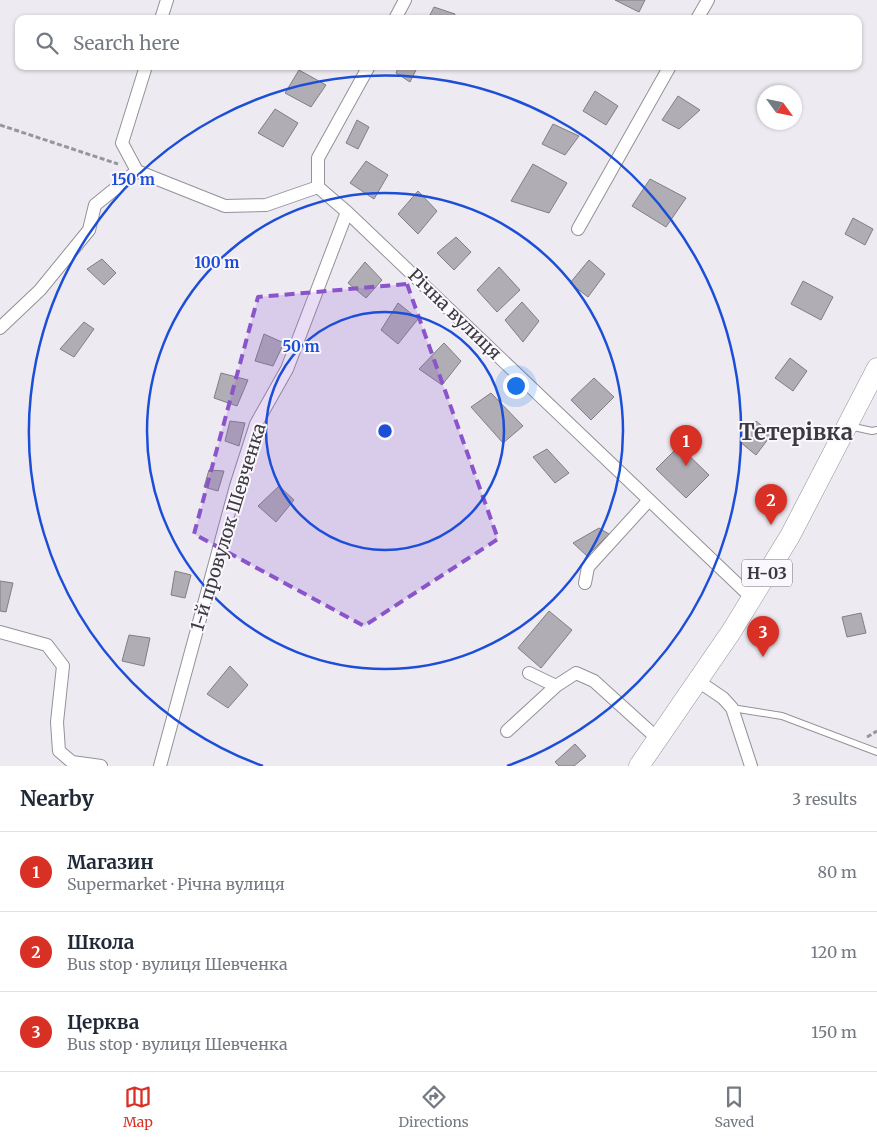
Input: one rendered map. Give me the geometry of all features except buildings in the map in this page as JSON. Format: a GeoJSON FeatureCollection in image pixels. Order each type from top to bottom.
{"type":"FeatureCollection","features":[{"type":"Feature","properties":{"kind":"main road","name":"Н-03"},"geometry":{"type":"LineString","coordinates":[[638,766],[698,681],[790,536],[877,368]]}},
{"type":"Feature","properties":{"kind":"street"},"geometry":{"type":"LineString","coordinates":[[162,15],[167,0]]}},
{"type":"Feature","properties":{"kind":"street"},"geometry":{"type":"LineString","coordinates":[[397,15],[406,0]]}},
{"type":"Feature","properties":{"kind":"street"},"geometry":{"type":"LineString","coordinates":[[699,15],[708,0]]}},
{"type":"Feature","properties":{"kind":"street"},"geometry":{"type":"LineString","coordinates":[[145,70],[122,143],[137,171],[225,206],[266,204],[318,187],[318,158],[367,70]]}},
{"type":"Feature","properties":{"kind":"street"},"geometry":{"type":"LineString","coordinates":[[578,229],[668,70]]}},
{"type":"Feature","properties":{"kind":"street"},"geometry":{"type":"LineString","coordinates":[[0,328],[40,290],[89,230],[95,205],[137,171]]}},
{"type":"Feature","properties":{"kind":"street","name":"Річна вулиця"},"geometry":{"type":"LineString","coordinates":[[318,187],[347,212],[752,598]]}},
{"type":"Feature","properties":{"kind":"street","name":"1-й провулок Шевченка"},"geometry":{"type":"LineString","coordinates":[[160,766],[236,486],[256,424],[287,369],[347,212]]}},
{"type":"Feature","properties":{"kind":"street"},"geometry":{"type":"LineString","coordinates":[[586,583],[588,566],[649,500]]}},
{"type":"Feature","properties":{"kind":"street"},"geometry":{"type":"LineString","coordinates":[[0,632],[48,645],[63,666],[57,722],[59,752],[72,762],[101,766]]}},
{"type":"Feature","properties":{"kind":"street"},"geometry":{"type":"LineString","coordinates":[[529,672],[556,686]]}},
{"type":"Feature","properties":{"kind":"street"},"geometry":{"type":"LineString","coordinates":[[506,731],[556,686],[576,673],[594,681],[658,739]]}},
{"type":"Feature","properties":{"kind":"street"},"geometry":{"type":"LineString","coordinates":[[698,681],[722,698],[732,708],[751,766]]}},
{"type":"Feature","properties":{"kind":"lane"},"geometry":{"type":"LineString","coordinates":[[848,426],[872,431],[877,430]]}},
{"type":"Feature","properties":{"kind":"lane"},"geometry":{"type":"LineString","coordinates":[[732,708],[782,716],[877,752]]}},
{"type":"Feature","properties":{"kind":"path"},"geometry":{"type":"LineString","coordinates":[[0,125],[137,171]]}},
{"type":"Feature","properties":{"kind":"highlighted area"},"geometry":{"type":"Polygon","coordinates":[[[407,284],[498,539],[364,626],[194,534],[258,297],[407,284]]]}},
{"type":"Feature","properties":{"kind":"place","name":"Магазин"},"geometry":{"type":"Point","coordinates":[686,466]}},
{"type":"Feature","properties":{"kind":"place","name":"Школа"},"geometry":{"type":"Point","coordinates":[771,525]}},
{"type":"Feature","properties":{"kind":"place","name":"Церква"},"geometry":{"type":"Point","coordinates":[763,657]}},
{"type":"Feature","properties":{"kind":"district","name":"Тетерівка"},"geometry":{"type":"Point","coordinates":[796,432]}}]}
